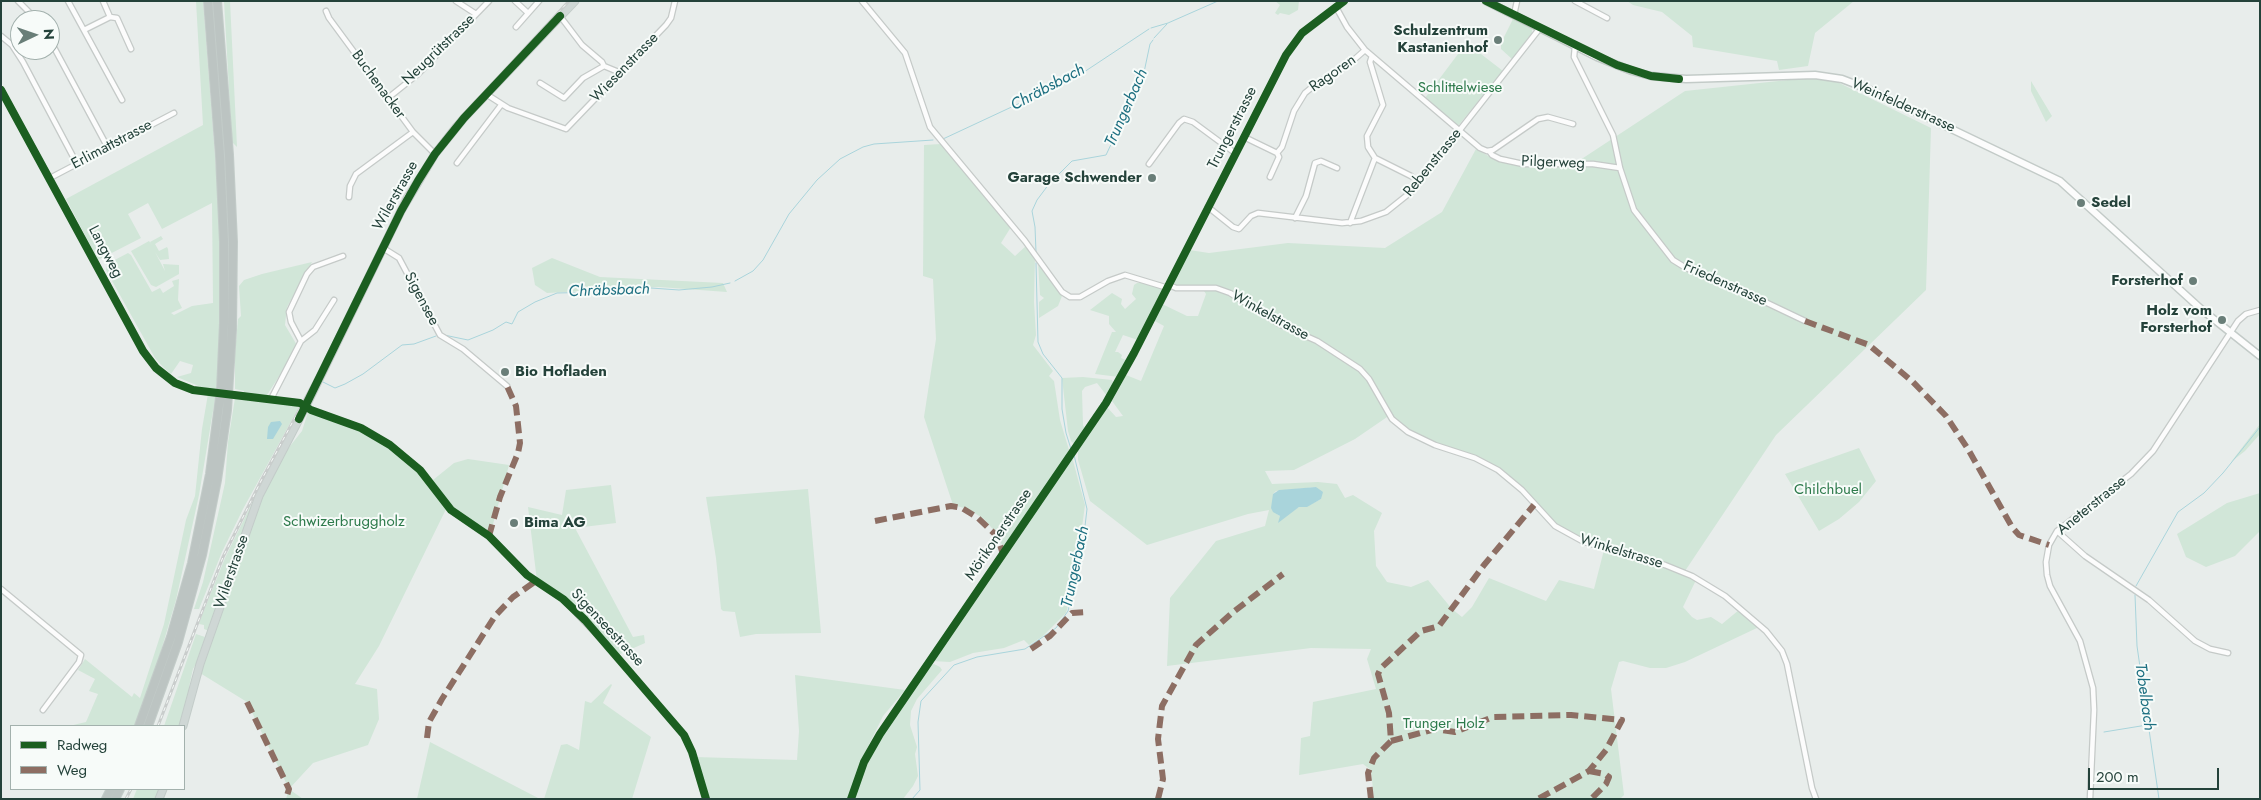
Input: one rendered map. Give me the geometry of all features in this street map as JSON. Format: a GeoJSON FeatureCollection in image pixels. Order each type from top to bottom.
{"type":"FeatureCollection","features":[{"type":"Feature","properties":{"kind":"highway"},"geometry":{"type":"LineString","coordinates":[[139,725],[171,637],[192,563],[208,486],[219,409],[224,323],[224,242],[220,156],[208,1]]}},
{"type":"Feature","properties":{"kind":"highway"},"geometry":{"type":"LineString","coordinates":[[148,725],[176,649],[198,575],[214,497],[227,410],[233,315],[232,233],[217,1]]}},
{"type":"Feature","properties":{"kind":"main road","name":"Wilerstrasse"},"geometry":{"type":"LineString","coordinates":[[183,725],[202,657],[259,496],[306,406],[401,211],[435,154],[486,94],[575,1]]}},
{"type":"Feature","properties":{"kind":"main road","name":"Weinfelderstrasse"},"geometry":{"type":"LineString","coordinates":[[1486,1],[1575,46],[1617,65],[1651,76],[1686,79],[1810,74],[1842,79],[1868,89],[2060,181],[2230,332],[2260,356]]}},
{"type":"Feature","properties":{"kind":"street"},"geometry":{"type":"LineString","coordinates":[[18,1],[27,10]]}},
{"type":"Feature","properties":{"kind":"street"},"geometry":{"type":"LineString","coordinates":[[68,1],[122,100]]}},
{"type":"Feature","properties":{"kind":"street"},"geometry":{"type":"LineString","coordinates":[[103,1],[110,17]]}},
{"type":"Feature","properties":{"kind":"street"},"geometry":{"type":"LineString","coordinates":[[456,1],[476,14]]}},
{"type":"Feature","properties":{"kind":"street","name":"Neugrütstrasse"},"geometry":{"type":"LineString","coordinates":[[388,98],[418,74],[489,1]]}},
{"type":"Feature","properties":{"kind":"street"},"geometry":{"type":"LineString","coordinates":[[515,1],[528,13]]}},
{"type":"Feature","properties":{"kind":"street"},"geometry":{"type":"LineString","coordinates":[[516,27],[539,1]]}},
{"type":"Feature","properties":{"kind":"street","name":"Wiesenstrasse"},"geometry":{"type":"LineString","coordinates":[[501,105],[566,129],[666,26],[671,18],[675,1]]}},
{"type":"Feature","properties":{"kind":"street"},"geometry":{"type":"LineString","coordinates":[[862,1],[905,53],[930,127],[1025,241],[1062,292],[1070,297],[1080,298],[1108,281],[1125,275],[1168,287]]}},
{"type":"Feature","properties":{"kind":"street","name":"Trungerstrasse"},"geometry":{"type":"LineString","coordinates":[[1168,287],[1235,153],[1294,43],[1302,32],[1344,1]]}},
{"type":"Feature","properties":{"kind":"street"},"geometry":{"type":"LineString","coordinates":[[1514,15],[1517,1]]}},
{"type":"Feature","properties":{"kind":"street"},"geometry":{"type":"LineString","coordinates":[[1575,1],[1607,18]]}},
{"type":"Feature","properties":{"kind":"street","name":"Pilgerweg"},"geometry":{"type":"LineString","coordinates":[[1337,5],[1347,27],[1365,50],[1458,131],[1480,148],[1489,151],[1492,155],[1500,159],[1522,164],[1593,164],[1620,168]]}},
{"type":"Feature","properties":{"kind":"street","name":"Buchenacker"},"geometry":{"type":"LineString","coordinates":[[326,11],[329,18],[413,132],[435,154]]}},
{"type":"Feature","properties":{"kind":"street"},"geometry":{"type":"LineString","coordinates":[[560,16],[582,45],[602,62],[604,66],[620,73]]}},
{"type":"Feature","properties":{"kind":"street"},"geometry":{"type":"LineString","coordinates":[[84,30],[110,17],[117,18],[131,49]]}},
{"type":"Feature","properties":{"kind":"street","name":"Rebenstrasse"},"geometry":{"type":"LineString","coordinates":[[1208,207],[1237,229],[1256,214],[1350,222],[1378,216],[1401,202],[1411,192],[1540,28]]}},
{"type":"Feature","properties":{"kind":"street"},"geometry":{"type":"LineString","coordinates":[[1,36],[12,46],[23,62],[77,164]]}},
{"type":"Feature","properties":{"kind":"street","name":"Friedenstrasse"},"geometry":{"type":"LineString","coordinates":[[1575,46],[1574,57],[1614,135],[1620,168],[1634,210],[1673,260],[1686,268],[1805,321]]}},
{"type":"Feature","properties":{"kind":"street","name":"Ragoren"},"geometry":{"type":"LineString","coordinates":[[1270,177],[1294,111],[1305,93],[1316,84],[1348,65],[1365,50]]}},
{"type":"Feature","properties":{"kind":"street"},"geometry":{"type":"LineString","coordinates":[[1372,56],[1370,62],[1383,101],[1382,110],[1367,136],[1368,147],[1375,158],[1411,176]]}},
{"type":"Feature","properties":{"kind":"street"},"geometry":{"type":"LineString","coordinates":[[60,59],[108,148]]}},
{"type":"Feature","properties":{"kind":"street"},"geometry":{"type":"LineString","coordinates":[[540,83],[564,98],[588,74],[604,66]]}},
{"type":"Feature","properties":{"kind":"street","name":"Langweg"},"geometry":{"type":"LineString","coordinates":[[1,90],[143,351],[164,375],[181,385],[215,393]]}},
{"type":"Feature","properties":{"kind":"street"},"geometry":{"type":"LineString","coordinates":[[457,163],[501,105],[486,94]]}},
{"type":"Feature","properties":{"kind":"street","name":"Erlimattstrasse"},"geometry":{"type":"LineString","coordinates":[[50,178],[174,113]]}},
{"type":"Feature","properties":{"kind":"street"},"geometry":{"type":"LineString","coordinates":[[1489,151],[1538,119],[1548,117],[1573,124]]}},
{"type":"Feature","properties":{"kind":"street"},"geometry":{"type":"LineString","coordinates":[[1149,164],[1180,121],[1184,119],[1193,122],[1235,153]]}},
{"type":"Feature","properties":{"kind":"street"},"geometry":{"type":"LineString","coordinates":[[349,197],[350,186],[356,174],[413,132]]}},
{"type":"Feature","properties":{"kind":"street"},"geometry":{"type":"LineString","coordinates":[[1244,138],[1278,153]]}},
{"type":"Feature","properties":{"kind":"street"},"geometry":{"type":"LineString","coordinates":[[1350,222],[1375,158]]}},
{"type":"Feature","properties":{"kind":"street"},"geometry":{"type":"LineString","coordinates":[[1295,218],[1306,196],[1315,163],[1321,161],[1337,168]]}},
{"type":"Feature","properties":{"kind":"street","name":"Sigensee"},"geometry":{"type":"LineString","coordinates":[[383,248],[399,258],[440,335],[463,349],[507,386]]}},
{"type":"Feature","properties":{"kind":"street"},"geometry":{"type":"LineString","coordinates":[[301,340],[291,322],[289,312],[307,274],[313,267],[343,256]]}},
{"type":"Feature","properties":{"kind":"street","name":"Winkelstrasse"},"geometry":{"type":"LineString","coordinates":[[1168,287],[1216,288],[1230,293],[1281,325],[1317,341],[1338,354],[1369,379],[1381,404],[1392,419],[1408,432],[1434,445],[1475,458],[1498,470],[1512,479],[1555,526],[1591,544],[1665,565],[1692,576],[1725,596],[1766,631],[1782,651],[1787,664],[1812,788],[1816,799]]}},
{"type":"Feature","properties":{"kind":"street","name":"Mörikonerstrasse"},"geometry":{"type":"LineString","coordinates":[[851,799],[871,747],[1106,402],[1134,354],[1168,287]]}},
{"type":"Feature","properties":{"kind":"street"},"geometry":{"type":"LineString","coordinates":[[272,399],[301,340],[315,330],[334,300]]}},
{"type":"Feature","properties":{"kind":"street","name":"Aneterstrasse"},"geometry":{"type":"LineString","coordinates":[[2090,799],[2094,710],[2093,688],[2080,641],[2050,586],[2046,562],[2049,545],[2057,531],[2131,474],[2153,451],[2230,332],[2246,314],[2260,310]]}},
{"type":"Feature","properties":{"kind":"street"},"geometry":{"type":"LineString","coordinates":[[234,395],[294,402],[306,406]]}},
{"type":"Feature","properties":{"kind":"street","name":"Sigenseestrasse"},"geometry":{"type":"LineString","coordinates":[[306,406],[311,410],[361,428],[390,446],[420,470],[451,510],[489,536],[527,575],[563,599],[574,609],[684,735],[692,752],[706,799]]}},
{"type":"Feature","properties":{"kind":"street"},"geometry":{"type":"LineString","coordinates":[[2057,531],[2100,567],[2149,600],[2196,641],[2210,649],[2228,652]]}},
{"type":"Feature","properties":{"kind":"street"},"geometry":{"type":"LineString","coordinates":[[1,589],[80,655],[80,662],[43,710]]}},
{"type":"Feature","properties":{"kind":"green space"},"geometry":{"type":"Polygon","coordinates":[[[196,1],[203,1],[222,247],[221,338],[216,390],[201,387],[177,377],[191,373],[193,365],[180,361],[171,374],[163,367],[155,358],[106,270],[107,264],[128,253],[131,255],[152,292],[160,288],[163,293],[174,286],[172,281],[179,279],[178,300],[182,308],[171,313],[174,315],[192,306],[213,303],[212,203],[162,229],[148,203],[128,214],[141,238],[98,260],[66,199],[203,125],[196,1]]]}},
{"type":"Feature","properties":{"kind":"green space"},"geometry":{"type":"Polygon","coordinates":[[[224,1],[230,1],[237,147],[232,142],[224,1]]]}},
{"type":"Feature","properties":{"kind":"green space"},"geometry":{"type":"Polygon","coordinates":[[[1275,1],[1299,1],[1298,10],[1289,15],[1280,13],[1278,15],[1275,13],[1280,5],[1275,1]]]}},
{"type":"Feature","properties":{"kind":"green space"},"geometry":{"type":"Polygon","coordinates":[[[1627,1],[1854,1],[1815,33],[1808,66],[1779,70],[1777,61],[1693,47],[1692,36],[1662,12],[1633,5],[1627,1]]]}},
{"type":"Feature","properties":{"kind":"green space"},"geometry":{"type":"Polygon","coordinates":[[[1513,19],[1532,29],[1532,35],[1512,59],[1501,49],[1501,43],[1513,19]]]}},
{"type":"Feature","properties":{"kind":"green space","name":"Schlittelwiese"},"geometry":{"type":"Polygon","coordinates":[[[1468,44],[1503,71],[1458,126],[1425,98],[1464,46],[1468,44]]]}},
{"type":"Feature","properties":{"kind":"green space","name":"Trunger Holz"},"geometry":{"type":"Polygon","coordinates":[[[1825,76],[1931,128],[1926,290],[1776,435],[1685,571],[1588,542],[1558,526],[1516,482],[1497,468],[1478,458],[1431,442],[1406,429],[1390,415],[1355,439],[1294,470],[1265,471],[1272,484],[1318,482],[1337,484],[1345,498],[1353,495],[1382,513],[1374,531],[1376,566],[1387,582],[1411,587],[1428,580],[1452,609],[1462,617],[1472,607],[1489,578],[1546,601],[1559,580],[1594,589],[1604,550],[1669,568],[1696,580],[1683,607],[1697,620],[1711,617],[1722,624],[1739,610],[1759,627],[1685,662],[1666,668],[1650,668],[1623,661],[1619,662],[1611,689],[1624,795],[1620,799],[1374,799],[1371,770],[1363,764],[1299,775],[1301,738],[1310,736],[1313,702],[1376,689],[1367,659],[1371,649],[1311,648],[1167,666],[1170,598],[1216,541],[1265,526],[1269,510],[1248,514],[1147,545],[1090,501],[1078,460],[1078,447],[1107,407],[1116,417],[1123,416],[1112,401],[1126,375],[1141,381],[1164,326],[1153,320],[1162,304],[1187,316],[1198,316],[1206,294],[1204,291],[1205,286],[1178,287],[1174,283],[1189,250],[1209,253],[1288,243],[1385,248],[1442,212],[1476,149],[1492,158],[1574,167],[1574,164],[1685,91],[1825,76]],[[1316,487],[1276,491],[1273,494],[1277,514],[1280,516],[1321,499],[1316,487]]]}},
{"type":"Feature","properties":{"kind":"green space"},"geometry":{"type":"Polygon","coordinates":[[[2031,81],[2052,116],[2046,122],[2031,91],[2031,81]]]}},
{"type":"Feature","properties":{"kind":"green space"},"geometry":{"type":"Polygon","coordinates":[[[941,144],[1011,227],[1001,243],[1015,256],[1026,246],[1035,257],[1034,302],[1036,335],[1033,345],[1053,371],[1049,376],[1054,381],[1060,420],[1069,450],[1062,464],[1003,547],[997,534],[984,519],[968,509],[953,505],[924,417],[936,339],[933,279],[923,276],[924,145],[941,144]]]}},
{"type":"Feature","properties":{"kind":"green space"},"geometry":{"type":"Polygon","coordinates":[[[161,236],[163,239],[155,244],[159,251],[167,247],[169,259],[160,260],[155,252],[165,271],[163,264],[179,265],[179,274],[156,287],[151,285],[131,251],[149,241],[152,245],[150,242],[161,236]]]}},
{"type":"Feature","properties":{"kind":"green space"},"geometry":{"type":"Polygon","coordinates":[[[552,258],[600,277],[723,283],[727,292],[659,287],[547,293],[535,285],[532,268],[552,258]]]}},
{"type":"Feature","properties":{"kind":"green space"},"geometry":{"type":"Polygon","coordinates":[[[1038,261],[1062,296],[1058,306],[1039,318],[1039,302],[1044,298],[1040,295],[1038,261]]]}},
{"type":"Feature","properties":{"kind":"green space"},"geometry":{"type":"Polygon","coordinates":[[[312,262],[287,307],[285,325],[298,347],[267,395],[244,393],[244,391],[235,389],[235,354],[238,319],[241,316],[239,286],[244,280],[262,274],[312,262]]]}},
{"type":"Feature","properties":{"kind":"green space"},"geometry":{"type":"Polygon","coordinates":[[[1141,280],[1163,288],[1163,292],[1138,340],[1123,335],[1115,352],[1118,352],[1122,355],[1121,358],[1128,361],[1119,377],[1095,374],[1112,332],[1116,332],[1109,324],[1109,316],[1090,310],[1112,293],[1122,299],[1121,304],[1125,309],[1136,299],[1132,294],[1134,285],[1141,283],[1141,280]]]}},
{"type":"Feature","properties":{"kind":"green space"},"geometry":{"type":"Polygon","coordinates":[[[1083,377],[1112,380],[1114,385],[1107,396],[1097,383],[1085,387],[1082,391],[1083,425],[1085,429],[1075,445],[1071,441],[1068,431],[1062,378],[1083,377]]]}},
{"type":"Feature","properties":{"kind":"green space"},"geometry":{"type":"Polygon","coordinates":[[[208,394],[215,395],[199,495],[176,600],[156,668],[135,725],[73,725],[86,722],[98,694],[89,691],[95,679],[78,670],[85,659],[132,697],[134,693],[140,698],[164,624],[186,520],[195,496],[202,429],[208,394]]]}},
{"type":"Feature","properties":{"kind":"green space"},"geometry":{"type":"Polygon","coordinates":[[[235,398],[287,403],[299,407],[243,509],[222,552],[199,609],[194,609],[203,582],[225,483],[228,442],[235,398]]]}},
{"type":"Feature","properties":{"kind":"green space","name":"Schwizerbruggholz"},"geometry":{"type":"Polygon","coordinates":[[[309,409],[361,428],[390,445],[420,470],[448,505],[379,646],[355,684],[377,689],[379,719],[368,745],[313,763],[289,789],[247,702],[200,673],[271,470],[302,431],[309,409]]]}},
{"type":"Feature","properties":{"kind":"green space"},"geometry":{"type":"Polygon","coordinates":[[[2260,424],[2260,434],[2245,451],[2231,462],[2260,424]]]}},
{"type":"Feature","properties":{"kind":"green space","name":"Chilchbuel"},"geometry":{"type":"Polygon","coordinates":[[[1859,448],[1876,481],[1859,502],[1839,519],[1819,531],[1785,474],[1859,448]]]}},
{"type":"Feature","properties":{"kind":"green space"},"geometry":{"type":"Polygon","coordinates":[[[1072,457],[1085,505],[1075,579],[1066,613],[1043,636],[1029,645],[1024,640],[1004,648],[973,653],[950,662],[932,661],[1072,457]]]}},
{"type":"Feature","properties":{"kind":"green space"},"geometry":{"type":"Polygon","coordinates":[[[468,459],[509,465],[492,528],[488,532],[451,507],[432,484],[433,480],[454,463],[468,459]]]}},
{"type":"Feature","properties":{"kind":"green space"},"geometry":{"type":"Polygon","coordinates":[[[611,485],[616,523],[575,528],[633,637],[644,635],[645,643],[618,655],[571,605],[537,581],[528,507],[562,515],[566,490],[611,485]]]}},
{"type":"Feature","properties":{"kind":"green space"},"geometry":{"type":"Polygon","coordinates":[[[808,489],[821,633],[756,634],[740,637],[735,612],[723,611],[721,609],[716,558],[706,497],[808,489]]]}},
{"type":"Feature","properties":{"kind":"green space"},"geometry":{"type":"Polygon","coordinates":[[[2260,493],[2260,531],[2235,556],[2206,567],[2186,557],[2177,534],[2227,503],[2260,493]]]}},
{"type":"Feature","properties":{"kind":"green space"},"geometry":{"type":"Polygon","coordinates":[[[252,503],[209,631],[204,629],[204,625],[199,624],[200,620],[225,558],[252,503]]]}},
{"type":"Feature","properties":{"kind":"green space"},"geometry":{"type":"Polygon","coordinates":[[[196,634],[205,637],[193,669],[189,687],[190,692],[181,725],[164,725],[196,634]]]}},
{"type":"Feature","properties":{"kind":"green space"},"geometry":{"type":"Polygon","coordinates":[[[934,664],[942,670],[917,699],[911,711],[910,725],[917,747],[915,754],[918,776],[913,786],[903,799],[853,799],[872,749],[926,667],[934,664]]]}},
{"type":"Feature","properties":{"kind":"green space"},"geometry":{"type":"Polygon","coordinates":[[[795,675],[905,690],[883,716],[859,765],[848,799],[709,799],[695,757],[797,760],[799,731],[795,675]]]}},
{"type":"Feature","properties":{"kind":"green space"},"geometry":{"type":"Polygon","coordinates":[[[611,684],[603,703],[651,737],[632,799],[544,799],[561,745],[567,744],[579,750],[585,701],[591,703],[611,684]]]}},
{"type":"Feature","properties":{"kind":"green space"},"geometry":{"type":"Polygon","coordinates":[[[430,742],[540,799],[417,799],[430,742]]]}},
{"type":"Feature","properties":{"kind":"green space"},"geometry":{"type":"Polygon","coordinates":[[[289,789],[303,799],[286,799],[289,789]]]}},
{"type":"Feature","properties":{"kind":"green space"},"geometry":{"type":"Polygon","coordinates":[[[137,790],[160,790],[157,799],[133,799],[137,790]]]}},
{"type":"Feature","properties":{"kind":"water"},"geometry":{"type":"Polygon","coordinates":[[[280,421],[282,424],[273,439],[267,439],[268,427],[271,422],[280,421]]]}},
{"type":"Feature","properties":{"kind":"water"},"geometry":{"type":"Polygon","coordinates":[[[1316,487],[1323,492],[1321,499],[1307,507],[1299,507],[1278,523],[1280,516],[1273,512],[1271,508],[1273,494],[1279,490],[1316,487]]]}},
{"type":"Feature","properties":{"kind":"waterway","name":"Chräbsbach"},"geometry":{"type":"LineString","coordinates":[[1151,28],[1168,23],[1218,1]]}},
{"type":"Feature","properties":{"kind":"waterway","name":"Trungerbach"},"geometry":{"type":"LineString","coordinates":[[1154,38],[1167,24]]}},
{"type":"Feature","properties":{"kind":"waterway","name":"Chräbsbach"},"geometry":{"type":"LineString","coordinates":[[943,139],[1078,76],[1149,29]]}},
{"type":"Feature","properties":{"kind":"waterway","name":"Trungerbach"},"geometry":{"type":"LineString","coordinates":[[1036,252],[1032,211],[1037,200],[1049,184],[1072,161],[1106,155],[1143,77],[1150,44],[1153,40]]}},
{"type":"Feature","properties":{"kind":"waterway","name":"Chräbsbach"},"geometry":{"type":"LineString","coordinates":[[735,281],[753,271],[763,260],[789,214],[817,180],[840,159],[863,147],[874,144],[933,140]]}},
{"type":"Feature","properties":{"kind":"waterway","name":"Trungerbach"},"geometry":{"type":"LineString","coordinates":[[1036,263],[1038,342],[1043,354],[1062,378],[1062,409],[1071,449]]}},
{"type":"Feature","properties":{"kind":"waterway","name":"Chräbsbach"},"geometry":{"type":"LineString","coordinates":[[444,335],[468,340],[493,330],[506,322],[512,324],[518,312],[535,302],[557,293],[648,291],[651,288],[679,290],[712,287],[730,283]]}},
{"type":"Feature","properties":{"kind":"waterway","name":"Chräbsbach"},"geometry":{"type":"LineString","coordinates":[[323,382],[335,388],[345,384],[363,374],[402,345],[414,344],[436,336]]}},
{"type":"Feature","properties":{"kind":"waterway"},"geometry":{"type":"LineString","coordinates":[[2136,586],[2178,512],[2204,493],[2223,473],[2260,427]]}},
{"type":"Feature","properties":{"kind":"waterway","name":"Trungerbach"},"geometry":{"type":"LineString","coordinates":[[912,799],[920,790],[918,722],[921,701],[954,665],[977,657],[1025,649],[1056,628],[1068,611],[1082,552],[1087,509],[1074,455]]}},
{"type":"Feature","properties":{"kind":"waterway","name":"Tobelbach"},"geometry":{"type":"LineString","coordinates":[[2135,595],[2137,646],[2159,799]]}},
{"type":"Feature","properties":{"kind":"waterway"},"geometry":{"type":"LineString","coordinates":[[2104,732],[2147,725]]}},
{"type":"Feature","properties":{"kind":"railway"},"geometry":{"type":"LineString","coordinates":[[158,725],[223,557],[262,479],[328,356],[405,196],[433,152],[454,125],[569,1]]}},
{"type":"Feature","properties":{"kind":"railway"},"geometry":{"type":"LineString","coordinates":[[126,799],[130,790]]}},
{"type":"Feature","properties":{"kind":"marked path"},"geometry":{"type":"LineString","coordinates":[[1805,321],[1869,345],[1913,382],[1946,416],[1968,449],[2012,527],[2019,535],[2049,545]]}},
{"type":"Feature","properties":{"kind":"marked path"},"geometry":{"type":"LineString","coordinates":[[489,536],[500,497],[518,453],[520,443],[516,406],[507,386]]}},
{"type":"Feature","properties":{"kind":"marked path"},"geometry":{"type":"LineString","coordinates":[[1371,799],[1368,773],[1374,758],[1391,741],[1389,713],[1378,674],[1381,668],[1421,631],[1439,626],[1484,565],[1534,505]]}},
{"type":"Feature","properties":{"kind":"marked path"},"geometry":{"type":"LineString","coordinates":[[875,521],[951,506],[962,508],[978,518],[997,536],[1003,554]]}},
{"type":"Feature","properties":{"kind":"marked path"},"geometry":{"type":"LineString","coordinates":[[1158,799],[1163,779],[1158,739],[1162,706],[1196,645],[1232,613],[1283,574]]}},
{"type":"Feature","properties":{"kind":"marked path"},"geometry":{"type":"LineString","coordinates":[[427,738],[429,722],[495,616],[513,597],[536,581]]}},
{"type":"Feature","properties":{"kind":"marked path"},"geometry":{"type":"LineString","coordinates":[[1031,649],[1050,636],[1072,613],[1088,612]]}},
{"type":"Feature","properties":{"kind":"marked path"},"geometry":{"type":"LineString","coordinates":[[247,702],[289,789],[286,799]]}},
{"type":"Feature","properties":{"kind":"marked path"},"geometry":{"type":"LineString","coordinates":[[1391,741],[1435,729],[1455,732],[1493,717],[1571,715],[1622,720],[1606,750],[1589,771],[1538,799]]}},
{"type":"Feature","properties":{"kind":"marked path"},"geometry":{"type":"LineString","coordinates":[[1589,771],[1605,774],[1609,777],[1606,784],[1591,799]]}},
{"type":"Feature","properties":{"kind":"cycle path"},"geometry":{"type":"LineString","coordinates":[[851,799],[864,762],[880,734],[1106,403],[1134,353],[1286,55],[1302,33],[1344,1]]}},
{"type":"Feature","properties":{"kind":"cycle path"},"geometry":{"type":"LineString","coordinates":[[1486,1],[1617,65],[1651,76],[1679,79]]}},
{"type":"Feature","properties":{"kind":"cycle path"},"geometry":{"type":"LineString","coordinates":[[299,419],[401,211],[435,154],[464,118],[560,16]]}},
{"type":"Feature","properties":{"kind":"cycle path"},"geometry":{"type":"LineString","coordinates":[[1,90],[143,351],[156,368],[175,383],[193,390],[300,403],[311,410],[361,428],[390,445],[420,470],[451,510],[489,536],[527,575],[563,599],[585,620],[684,735],[692,752],[706,799]]}},
{"type":"Feature","properties":{"kind":"place","name":"Schulzentrum Kastanienhof"},"geometry":{"type":"Point","coordinates":[1498,40]}},
{"type":"Feature","properties":{"kind":"place","name":"Garage Schwender"},"geometry":{"type":"Point","coordinates":[1152,178]}},
{"type":"Feature","properties":{"kind":"place","name":"Sedel"},"geometry":{"type":"Point","coordinates":[2081,203]}},
{"type":"Feature","properties":{"kind":"place","name":"Forsterhof"},"geometry":{"type":"Point","coordinates":[2193,281]}},
{"type":"Feature","properties":{"kind":"place","name":"Holz vom Forsterhof"},"geometry":{"type":"Point","coordinates":[2222,320]}},
{"type":"Feature","properties":{"kind":"place","name":"Bio Hofladen"},"geometry":{"type":"Point","coordinates":[505,372]}},
{"type":"Feature","properties":{"kind":"place","name":"Bima AG"},"geometry":{"type":"Point","coordinates":[514,523]}}]}
